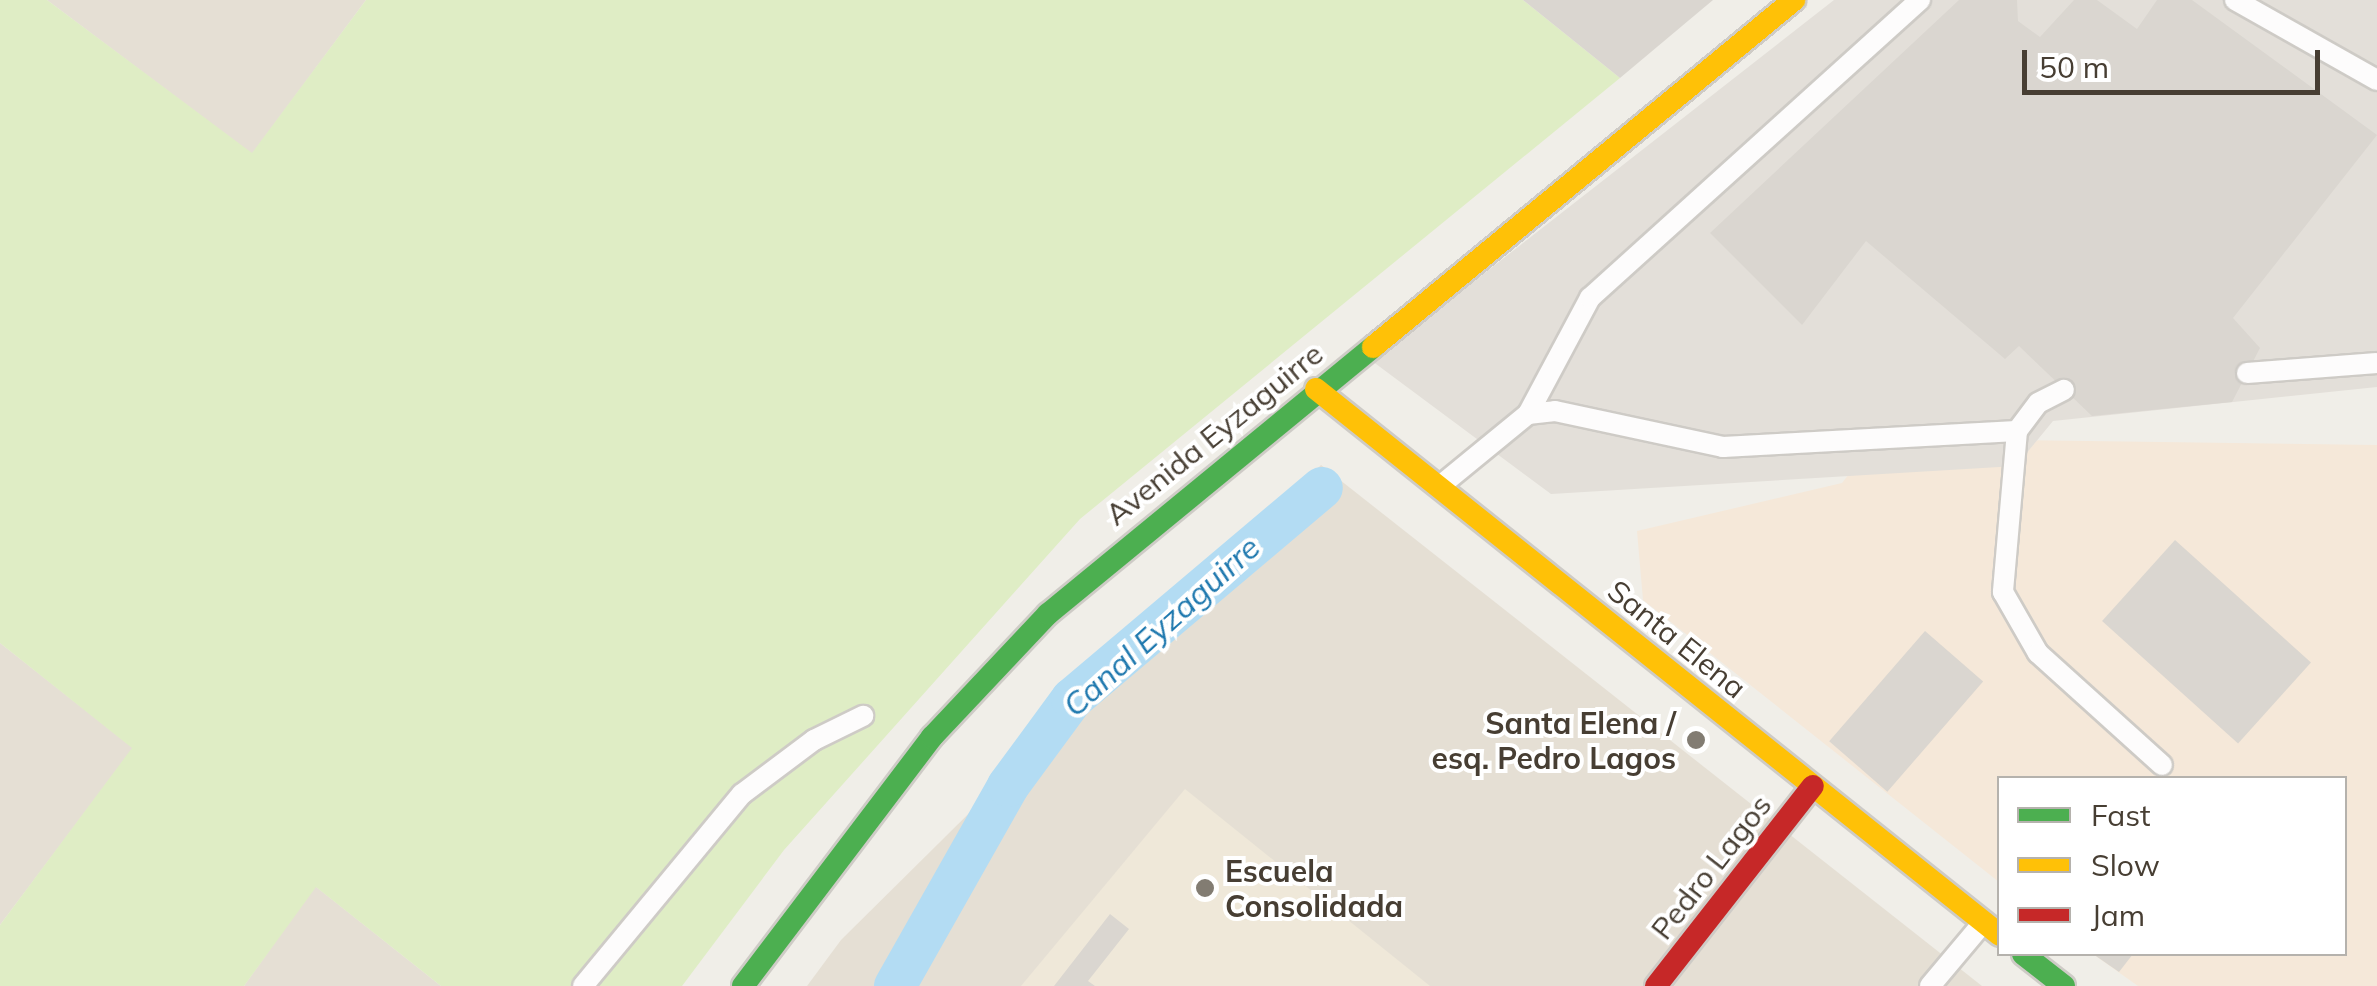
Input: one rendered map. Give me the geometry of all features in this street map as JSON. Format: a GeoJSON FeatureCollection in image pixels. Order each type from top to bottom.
{"type":"FeatureCollection","features":[{"type":"Feature","properties":{"kind":"main road","name":"Avenida Eyzaguirre"},"geometry":{"type":"LineString","coordinates":[[743,986],[932,737],[1009,650],[1316,390],[1794,0]]}},
{"type":"Feature","properties":{"kind":"main road","name":"Santa Elena"},"geometry":{"type":"LineString","coordinates":[[1316,390],[1991,928]]}},
{"type":"Feature","properties":{"kind":"main road","name":"Pedro Lagos"},"geometry":{"type":"LineString","coordinates":[[1656,986],[1813,786]]}},
{"type":"Feature","properties":{"kind":"main road"},"geometry":{"type":"LineString","coordinates":[[2025,956],[2050,982]]}},
{"type":"Feature","properties":{"kind":"lane"},"geometry":{"type":"LineString","coordinates":[[1438,487],[1528,414],[1590,298],[1920,0]]}},
{"type":"Feature","properties":{"kind":"lane"},"geometry":{"type":"LineString","coordinates":[[2235,0],[2377,80]]}},
{"type":"Feature","properties":{"kind":"lane"},"geometry":{"type":"LineString","coordinates":[[2246,373],[2377,363]]}},
{"type":"Feature","properties":{"kind":"lane"},"geometry":{"type":"LineString","coordinates":[[2064,390],[2038,403],[2017,431],[2002,592],[2038,653],[2162,766]]}},
{"type":"Feature","properties":{"kind":"lane"},"geometry":{"type":"LineString","coordinates":[[1528,414],[1556,410],[1722,447],[2017,431]]}},
{"type":"Feature","properties":{"kind":"lane"},"geometry":{"type":"LineString","coordinates":[[583,986],[742,794],[802,748],[864,716]]}},
{"type":"Feature","properties":{"kind":"lane"},"geometry":{"type":"LineString","coordinates":[[1930,986],[1991,928]]}},
{"type":"Feature","properties":{"kind":"shaded area"},"geometry":{"type":"Polygon","coordinates":[[[47,0],[366,0],[252,154],[47,0]]]}},
{"type":"Feature","properties":{"kind":"shaded area"},"geometry":{"type":"Polygon","coordinates":[[[1834,0],[2377,0],[2377,387],[2053,421],[2016,466],[1551,494],[1372,361],[1834,0]]]}},
{"type":"Feature","properties":{"kind":"shaded area"},"geometry":{"type":"Polygon","coordinates":[[[1877,438],[2377,445],[2377,986],[2138,986],[2096,956],[2347,956],[2347,776],[1997,776],[1997,880],[1643,600],[1637,531],[1842,483],[1877,438]]]}},
{"type":"Feature","properties":{"kind":"shaded area"},"geometry":{"type":"Polygon","coordinates":[[[1321,465],[1982,986],[807,986],[841,940],[1321,465]]]}},
{"type":"Feature","properties":{"kind":"shaded area"},"geometry":{"type":"Polygon","coordinates":[[[0,643],[133,748],[0,925],[0,643]]]}},
{"type":"Feature","properties":{"kind":"shaded area","name":"Escuela Consolidada"},"geometry":{"type":"Polygon","coordinates":[[[1185,789],[1430,986],[1021,986],[1185,789]]]}},
{"type":"Feature","properties":{"kind":"shaded area"},"geometry":{"type":"Polygon","coordinates":[[[315,886],[441,986],[244,986],[315,886]]]}},
{"type":"Feature","properties":{"kind":"green space"},"geometry":{"type":"Polygon","coordinates":[[[0,0],[47,0],[252,153],[366,0],[1523,0],[1620,78],[1080,519],[784,850],[682,986],[441,986],[316,887],[244,986],[0,986],[0,925],[132,748],[0,643],[0,0]]]}},
{"type":"Feature","properties":{"kind":"building"},"geometry":{"type":"Polygon","coordinates":[[[1523,0],[1713,0],[1620,78],[1523,0]]]}},
{"type":"Feature","properties":{"kind":"building"},"geometry":{"type":"Polygon","coordinates":[[[1959,0],[2017,0],[2018,21],[2040,37],[2074,0],[2097,0],[2137,29],[2157,0],[2192,0],[2377,135],[2233,318],[2260,348],[2232,402],[2092,416],[2019,346],[2005,359],[1866,241],[1802,325],[1710,233],[1959,0]]]}},
{"type":"Feature","properties":{"kind":"building"},"geometry":{"type":"Polygon","coordinates":[[[2175,540],[2311,662],[2238,743],[2102,621],[2175,540]]]}},
{"type":"Feature","properties":{"kind":"building"},"geometry":{"type":"Polygon","coordinates":[[[1925,631],[1983,682],[1887,792],[1829,741],[1925,631]]]}},
{"type":"Feature","properties":{"kind":"building"},"geometry":{"type":"Polygon","coordinates":[[[1110,914],[1129,929],[1088,981],[1095,986],[1054,986],[1110,914]]]}},
{"type":"Feature","properties":{"kind":"building"},"geometry":{"type":"Polygon","coordinates":[[[2096,956],[2131,956],[2119,972],[2096,956]]]}},
{"type":"Feature","properties":{"kind":"waterway","name":"Canal Eyzaguirre"},"geometry":{"type":"LineString","coordinates":[[895,986],[1008,786],[1072,699],[1322,488]]}},
{"type":"Feature","properties":{"kind":"traffic: fast"},"geometry":{"type":"LineString","coordinates":[[743,986],[932,737],[1048,614],[1373,347]]}},
{"type":"Feature","properties":{"kind":"traffic: fast"},"geometry":{"type":"LineString","coordinates":[[2026,956],[2064,986]]}},
{"type":"Feature","properties":{"kind":"traffic: slow"},"geometry":{"type":"LineString","coordinates":[[1373,347],[1794,0]]}},
{"type":"Feature","properties":{"kind":"traffic: slow"},"geometry":{"type":"LineString","coordinates":[[1316,389],[1997,933]]}},
{"type":"Feature","properties":{"kind":"traffic: jam"},"geometry":{"type":"LineString","coordinates":[[1656,986],[1813,786]]}},
{"type":"Feature","properties":{"kind":"place","name":"Santa Elena / esq. Pedro Lagos"},"geometry":{"type":"Point","coordinates":[1696,740]}},
{"type":"Feature","properties":{"kind":"place","name":"Escuela Consolidada"},"geometry":{"type":"Point","coordinates":[1205,888]}}]}
